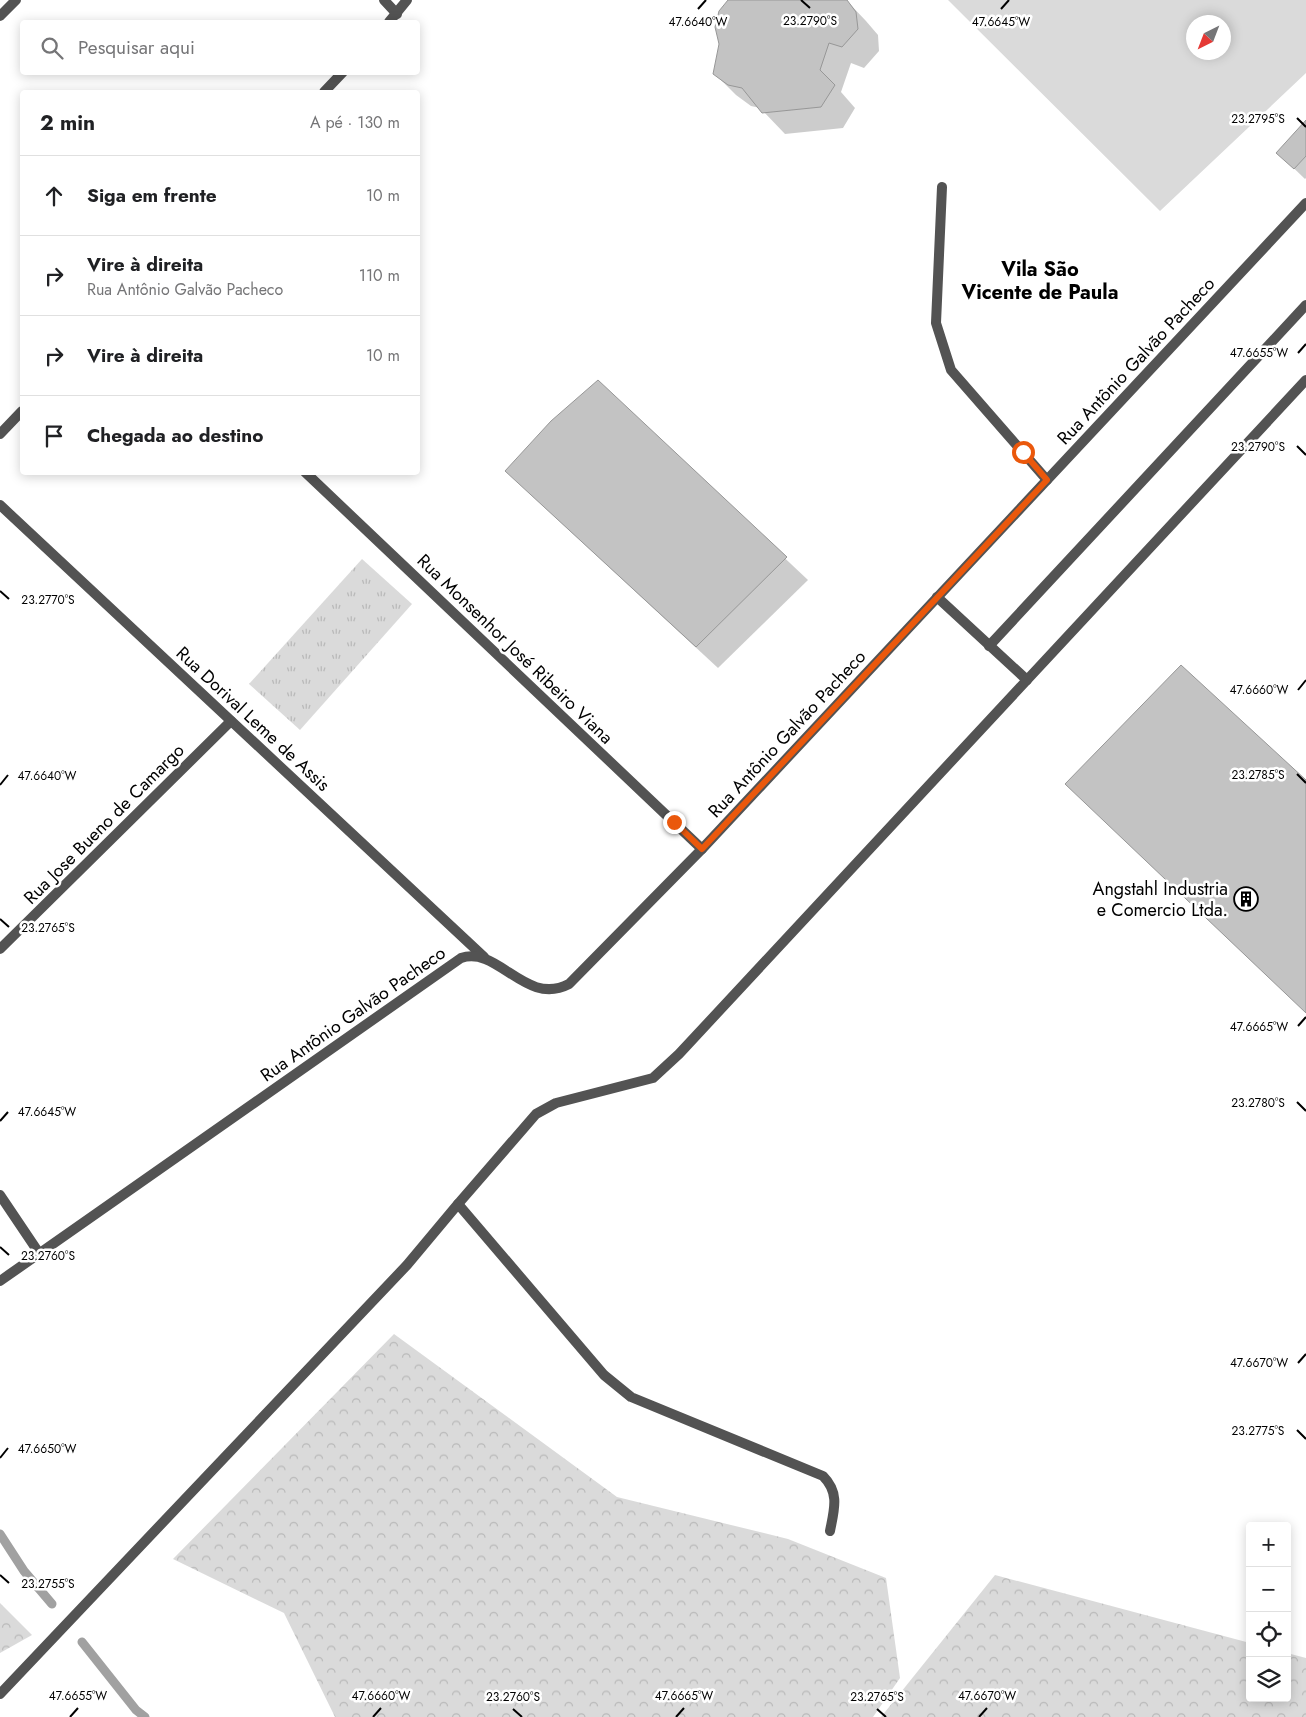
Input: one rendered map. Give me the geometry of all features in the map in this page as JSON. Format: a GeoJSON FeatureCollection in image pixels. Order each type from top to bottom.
{"type":"FeatureCollection","features":[{"type":"Feature","properties":{"kind":"street"},"geometry":{"type":"LineString","coordinates":[[0,16],[16,0]]}},
{"type":"Feature","properties":{"kind":"street"},"geometry":{"type":"LineString","coordinates":[[384,0],[396,14]]}},
{"type":"Feature","properties":{"kind":"street"},"geometry":{"type":"LineString","coordinates":[[391,20],[407,0]]}},
{"type":"Feature","properties":{"kind":"street"},"geometry":{"type":"LineString","coordinates":[[326,90],[340,75]]}},
{"type":"Feature","properties":{"kind":"street"},"geometry":{"type":"LineString","coordinates":[[942,187],[936,323],[951,370],[1047,480]]}},
{"type":"Feature","properties":{"kind":"street","name":"Rua Antônio Galvão Pacheco"},"geometry":{"type":"LineString","coordinates":[[0,1281],[461,958],[467,956],[484,957],[512,976],[531,985],[562,987],[569,984],[702,849],[1306,203]]}},
{"type":"Feature","properties":{"kind":"street"},"geometry":{"type":"LineString","coordinates":[[989,646],[1306,305]]}},
{"type":"Feature","properties":{"kind":"street"},"geometry":{"type":"LineString","coordinates":[[0,1694],[407,1265],[536,1114],[556,1103],[622,1087],[657,1075],[680,1054],[1306,380]]}},
{"type":"Feature","properties":{"kind":"street"},"geometry":{"type":"LineString","coordinates":[[0,434],[20,413]]}},
{"type":"Feature","properties":{"kind":"street","name":"Rua Monsenhor José Ribeiro Viana"},"geometry":{"type":"LineString","coordinates":[[309,475],[702,849]]}},
{"type":"Feature","properties":{"kind":"street","name":"Rua Dorival Leme de Assis"},"geometry":{"type":"LineString","coordinates":[[0,506],[484,957]]}},
{"type":"Feature","properties":{"kind":"street"},"geometry":{"type":"LineString","coordinates":[[937,597],[1027,680]]}},
{"type":"Feature","properties":{"kind":"street","name":"Rua Jose Bueno de Camargo"},"geometry":{"type":"LineString","coordinates":[[0,949],[232,721]]}},
{"type":"Feature","properties":{"kind":"street"},"geometry":{"type":"LineString","coordinates":[[0,1194],[39,1253]]}},
{"type":"Feature","properties":{"kind":"street"},"geometry":{"type":"LineString","coordinates":[[458,1204],[598,1368],[631,1397],[823,1476],[834,1491],[836,1501],[830,1531]]}},
{"type":"Feature","properties":{"kind":"green space"},"geometry":{"type":"Polygon","coordinates":[[[948,0],[1306,0],[1306,73],[1160,211],[948,0]]]}},
{"type":"Feature","properties":{"kind":"green space"},"geometry":{"type":"Polygon","coordinates":[[[362,559],[412,604],[300,730],[249,684],[362,559]]]}},
{"type":"Feature","properties":{"kind":"green space"},"geometry":{"type":"Polygon","coordinates":[[[394,1334],[617,1497],[788,1539],[886,1578],[900,1678],[873,1717],[335,1717],[284,1613],[173,1559],[394,1334]]]}},
{"type":"Feature","properties":{"kind":"green space"},"geometry":{"type":"Polygon","coordinates":[[[995,1575],[1246,1642],[1246,1702],[1291,1702],[1291,1654],[1306,1658],[1306,1717],[881,1717],[995,1575]]]}},
{"type":"Feature","properties":{"kind":"green space"},"geometry":{"type":"Polygon","coordinates":[[[0,1603],[32,1635],[0,1653],[0,1603]]]}},
{"type":"Feature","properties":{"kind":"building"},"geometry":{"type":"Polygon","coordinates":[[[728,0],[847,0],[856,12],[858,29],[842,47],[829,43],[820,70],[835,85],[821,107],[762,113],[742,88],[728,85],[713,74],[719,44],[715,27],[719,11],[728,0]]]}},
{"type":"Feature","properties":{"kind":"building"},"geometry":{"type":"Polygon","coordinates":[[[1306,120],[1306,156],[1294,169],[1276,153],[1306,120]]]}},
{"type":"Feature","properties":{"kind":"building"},"geometry":{"type":"Polygon","coordinates":[[[598,380],[787,557],[696,647],[505,471],[551,421],[598,380]]]}},
{"type":"Feature","properties":{"kind":"building","name":"Angstahl Industria e Comercio Ltda."},"geometry":{"type":"Polygon","coordinates":[[[1181,665],[1306,780],[1306,1013],[1065,784],[1181,665]]]}},
{"type":"Feature","properties":{"kind":"waterway"},"geometry":{"type":"LineString","coordinates":[[0,1534],[24,1571],[52,1604]]}},
{"type":"Feature","properties":{"kind":"waterway"},"geometry":{"type":"LineString","coordinates":[[82,1642],[136,1710],[145,1717]]}},
{"type":"Feature","properties":{"kind":"place","name":"Angstahl Industria e Comercio Ltda."},"geometry":{"type":"Point","coordinates":[1246,899]}},
{"type":"Feature","properties":{"kind":"district","name":"Vila São Vicente de Paula"},"geometry":{"type":"Point","coordinates":[1040,280]}},
{"type":"Feature","properties":{"kind":"route"},"geometry":{"type":"LineString","coordinates":[[674,822],[702,849],[1047,480],[1023,452]]}}]}
